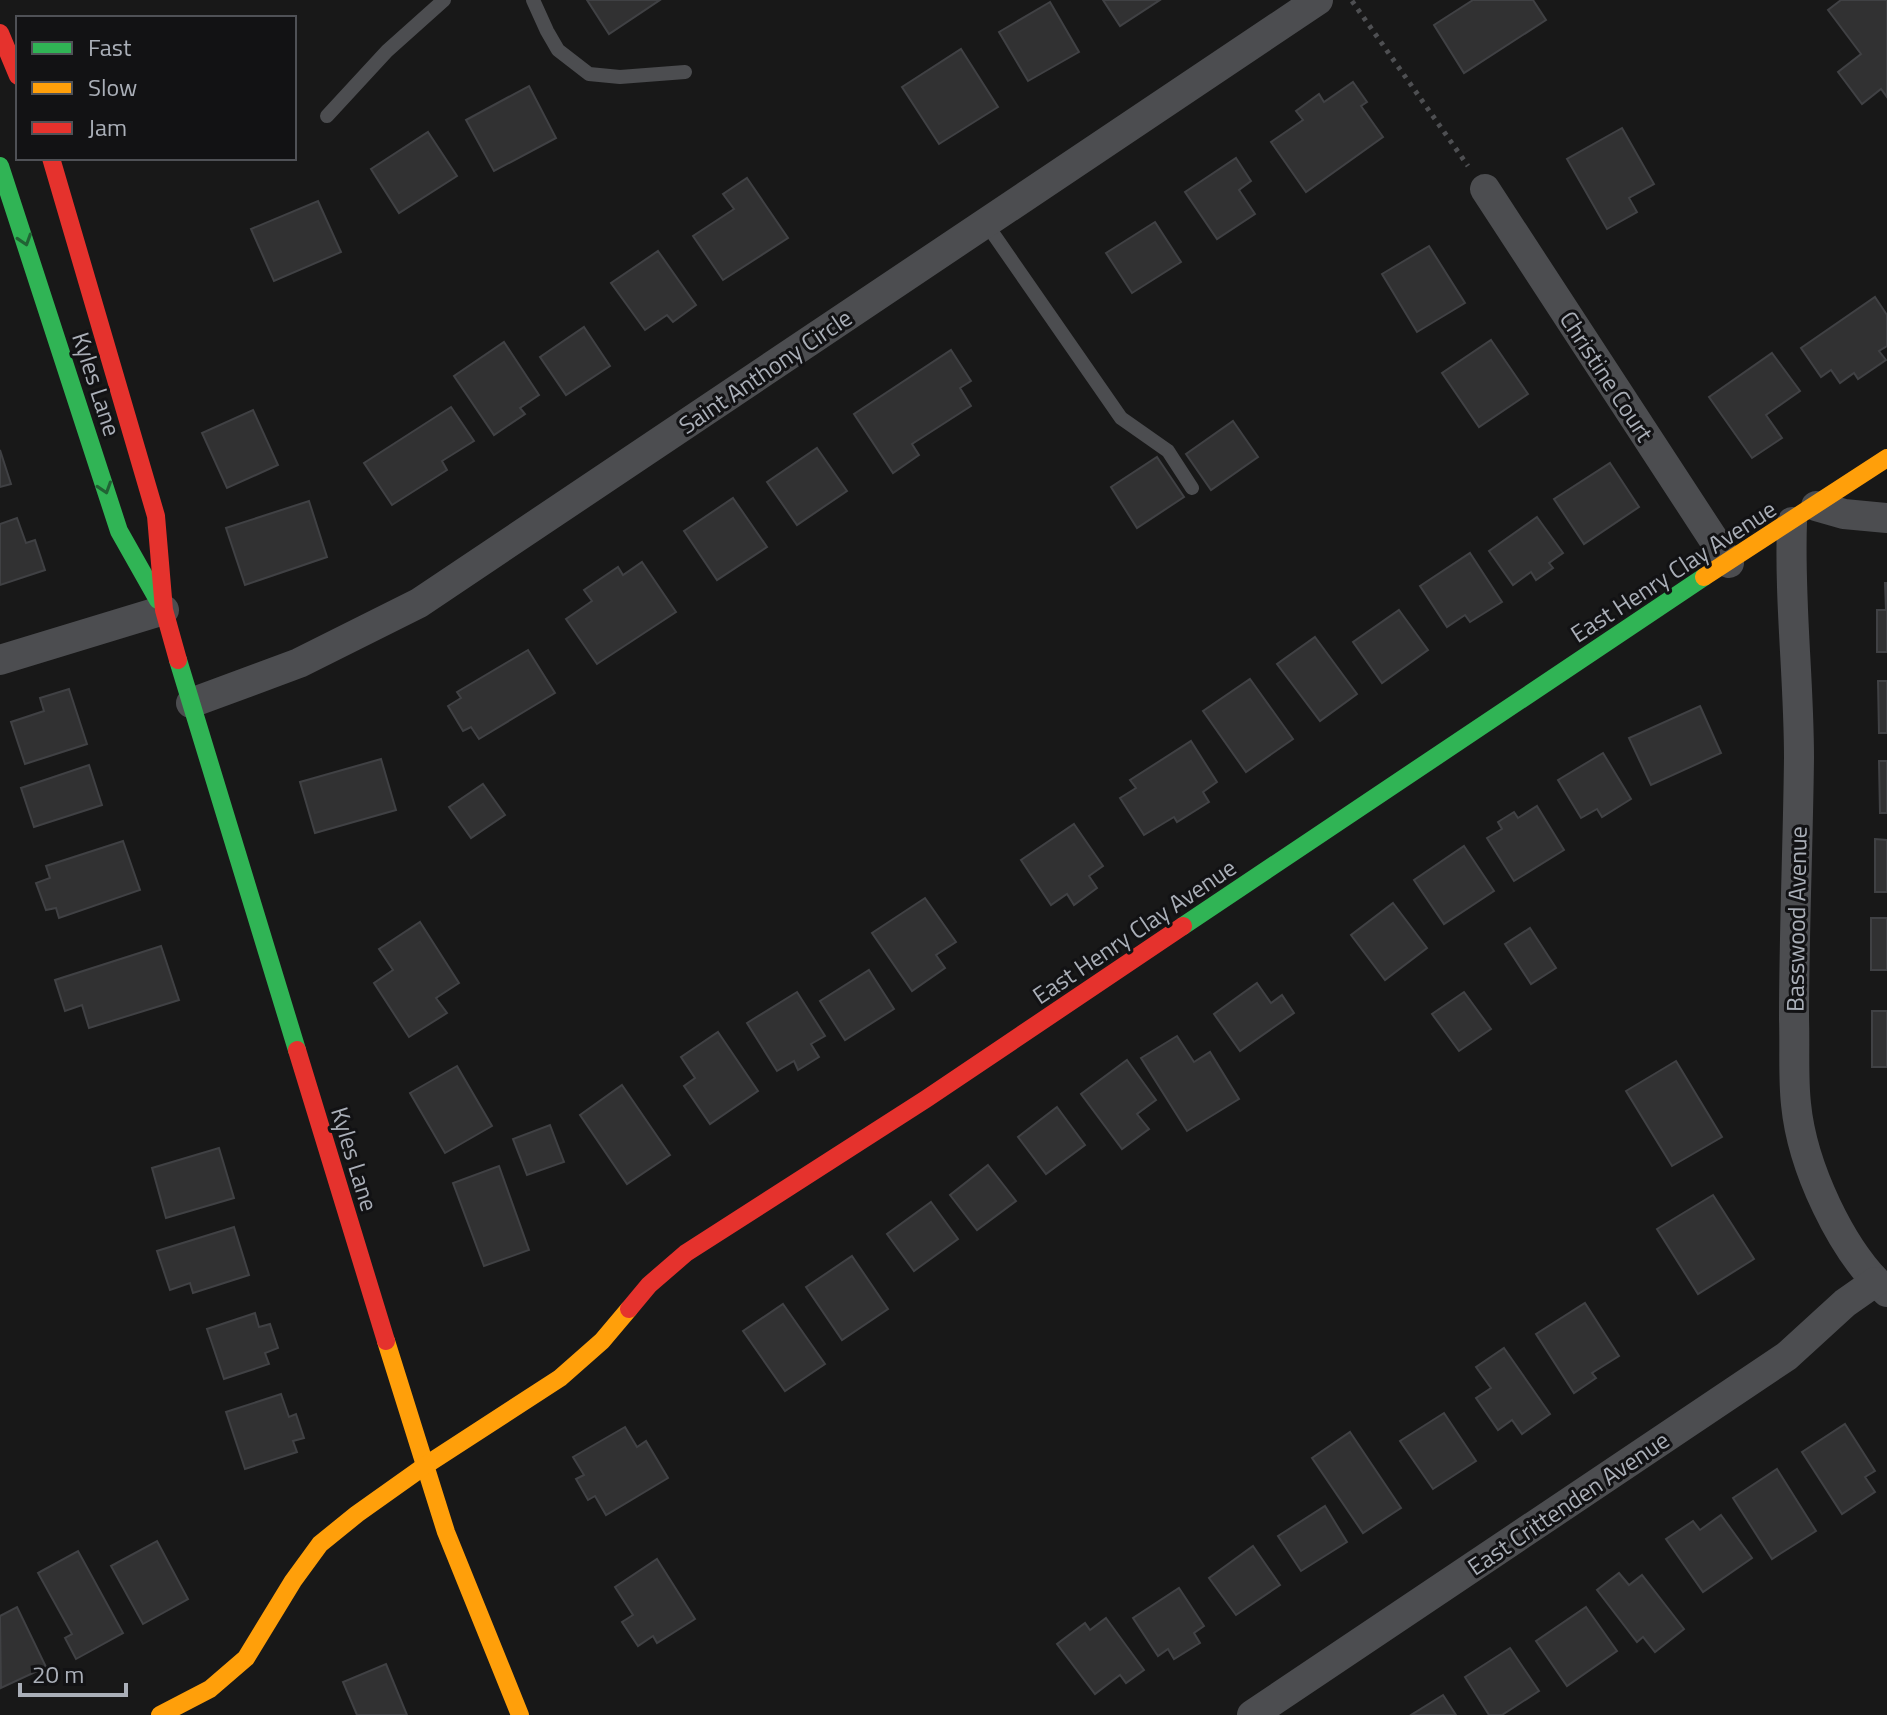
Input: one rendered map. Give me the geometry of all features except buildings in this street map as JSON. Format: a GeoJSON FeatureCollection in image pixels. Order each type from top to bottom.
{"type":"FeatureCollection","features":[{"type":"Feature","properties":{"kind":"main road"},"geometry":{"type":"LineString","coordinates":[[0,33],[16,71]]}},
{"type":"Feature","properties":{"kind":"main road","name":"Kyles Lane"},"geometry":{"type":"LineString","coordinates":[[52,160],[156,516],[164,610],[191,703],[446,1532],[520,1715]]}},
{"type":"Feature","properties":{"kind":"main road","name":"Kyles Lane"},"geometry":{"type":"LineString","coordinates":[[0,166],[119,531],[164,610]]}},
{"type":"Feature","properties":{"kind":"main road","name":"East Henry Clay Avenue"},"geometry":{"type":"LineString","coordinates":[[160,1715],[210,1689],[246,1658],[293,1581],[320,1544],[426,1465],[560,1378],[602,1341],[649,1285],[686,1253],[926,1099],[1595,649],[1887,458]]}},
{"type":"Feature","properties":{"kind":"street","name":"Saint Anthony Circle"},"geometry":{"type":"LineString","coordinates":[[191,703],[299,663],[419,603],[1318,0]]}},
{"type":"Feature","properties":{"kind":"street","name":"Christine Court"},"geometry":{"type":"LineString","coordinates":[[1485,189],[1729,563]]}},
{"type":"Feature","properties":{"kind":"street"},"geometry":{"type":"LineString","coordinates":[[1804,514],[1887,518]]}},
{"type":"Feature","properties":{"kind":"street","name":"Basswood Avenue"},"geometry":{"type":"LineString","coordinates":[[1804,514],[1791,588],[1799,720],[1794,957],[1796,1105],[1806,1151],[1824,1199],[1844,1239],[1881,1287]]}},
{"type":"Feature","properties":{"kind":"street"},"geometry":{"type":"LineString","coordinates":[[0,660],[164,610]]}},
{"type":"Feature","properties":{"kind":"street","name":"East Crittenden Avenue"},"geometry":{"type":"LineString","coordinates":[[1252,1715],[1787,1356],[1845,1303],[1881,1287]]}},
{"type":"Feature","properties":{"kind":"lane"},"geometry":{"type":"LineString","coordinates":[[327,116],[387,51],[444,0]]}},
{"type":"Feature","properties":{"kind":"lane"},"geometry":{"type":"LineString","coordinates":[[533,0],[558,50],[589,74],[620,77],[685,72]]}},
{"type":"Feature","properties":{"kind":"lane"},"geometry":{"type":"LineString","coordinates":[[985,222],[1121,418],[1168,451],[1192,488]]}},
{"type":"Feature","properties":{"kind":"path"},"geometry":{"type":"LineString","coordinates":[[1351,0],[1485,189]]}},
{"type":"Feature","properties":{"kind":"traffic: fast"},"geometry":{"type":"LineString","coordinates":[[0,166],[119,531],[158,600]]}},
{"type":"Feature","properties":{"kind":"traffic: fast"},"geometry":{"type":"LineString","coordinates":[[1183,926],[1704,577]]}},
{"type":"Feature","properties":{"kind":"traffic: fast"},"geometry":{"type":"LineString","coordinates":[[178,660],[297,1050]]}},
{"type":"Feature","properties":{"kind":"traffic: slow"},"geometry":{"type":"LineString","coordinates":[[1704,577],[1887,458]]}},
{"type":"Feature","properties":{"kind":"traffic: slow"},"geometry":{"type":"LineString","coordinates":[[160,1715],[210,1689],[246,1658],[293,1581],[320,1544],[426,1465],[560,1378],[602,1341],[629,1309]]}},
{"type":"Feature","properties":{"kind":"traffic: slow"},"geometry":{"type":"LineString","coordinates":[[386,1341],[446,1532],[520,1715]]}},
{"type":"Feature","properties":{"kind":"traffic: jam"},"geometry":{"type":"LineString","coordinates":[[0,33],[16,71]]}},
{"type":"Feature","properties":{"kind":"traffic: jam"},"geometry":{"type":"LineString","coordinates":[[52,160],[156,516],[164,610],[178,660]]}},
{"type":"Feature","properties":{"kind":"traffic: jam"},"geometry":{"type":"LineString","coordinates":[[629,1309],[649,1285],[686,1253],[926,1099],[1183,926]]}},
{"type":"Feature","properties":{"kind":"traffic: jam"},"geometry":{"type":"LineString","coordinates":[[297,1050],[386,1341]]}}]}
